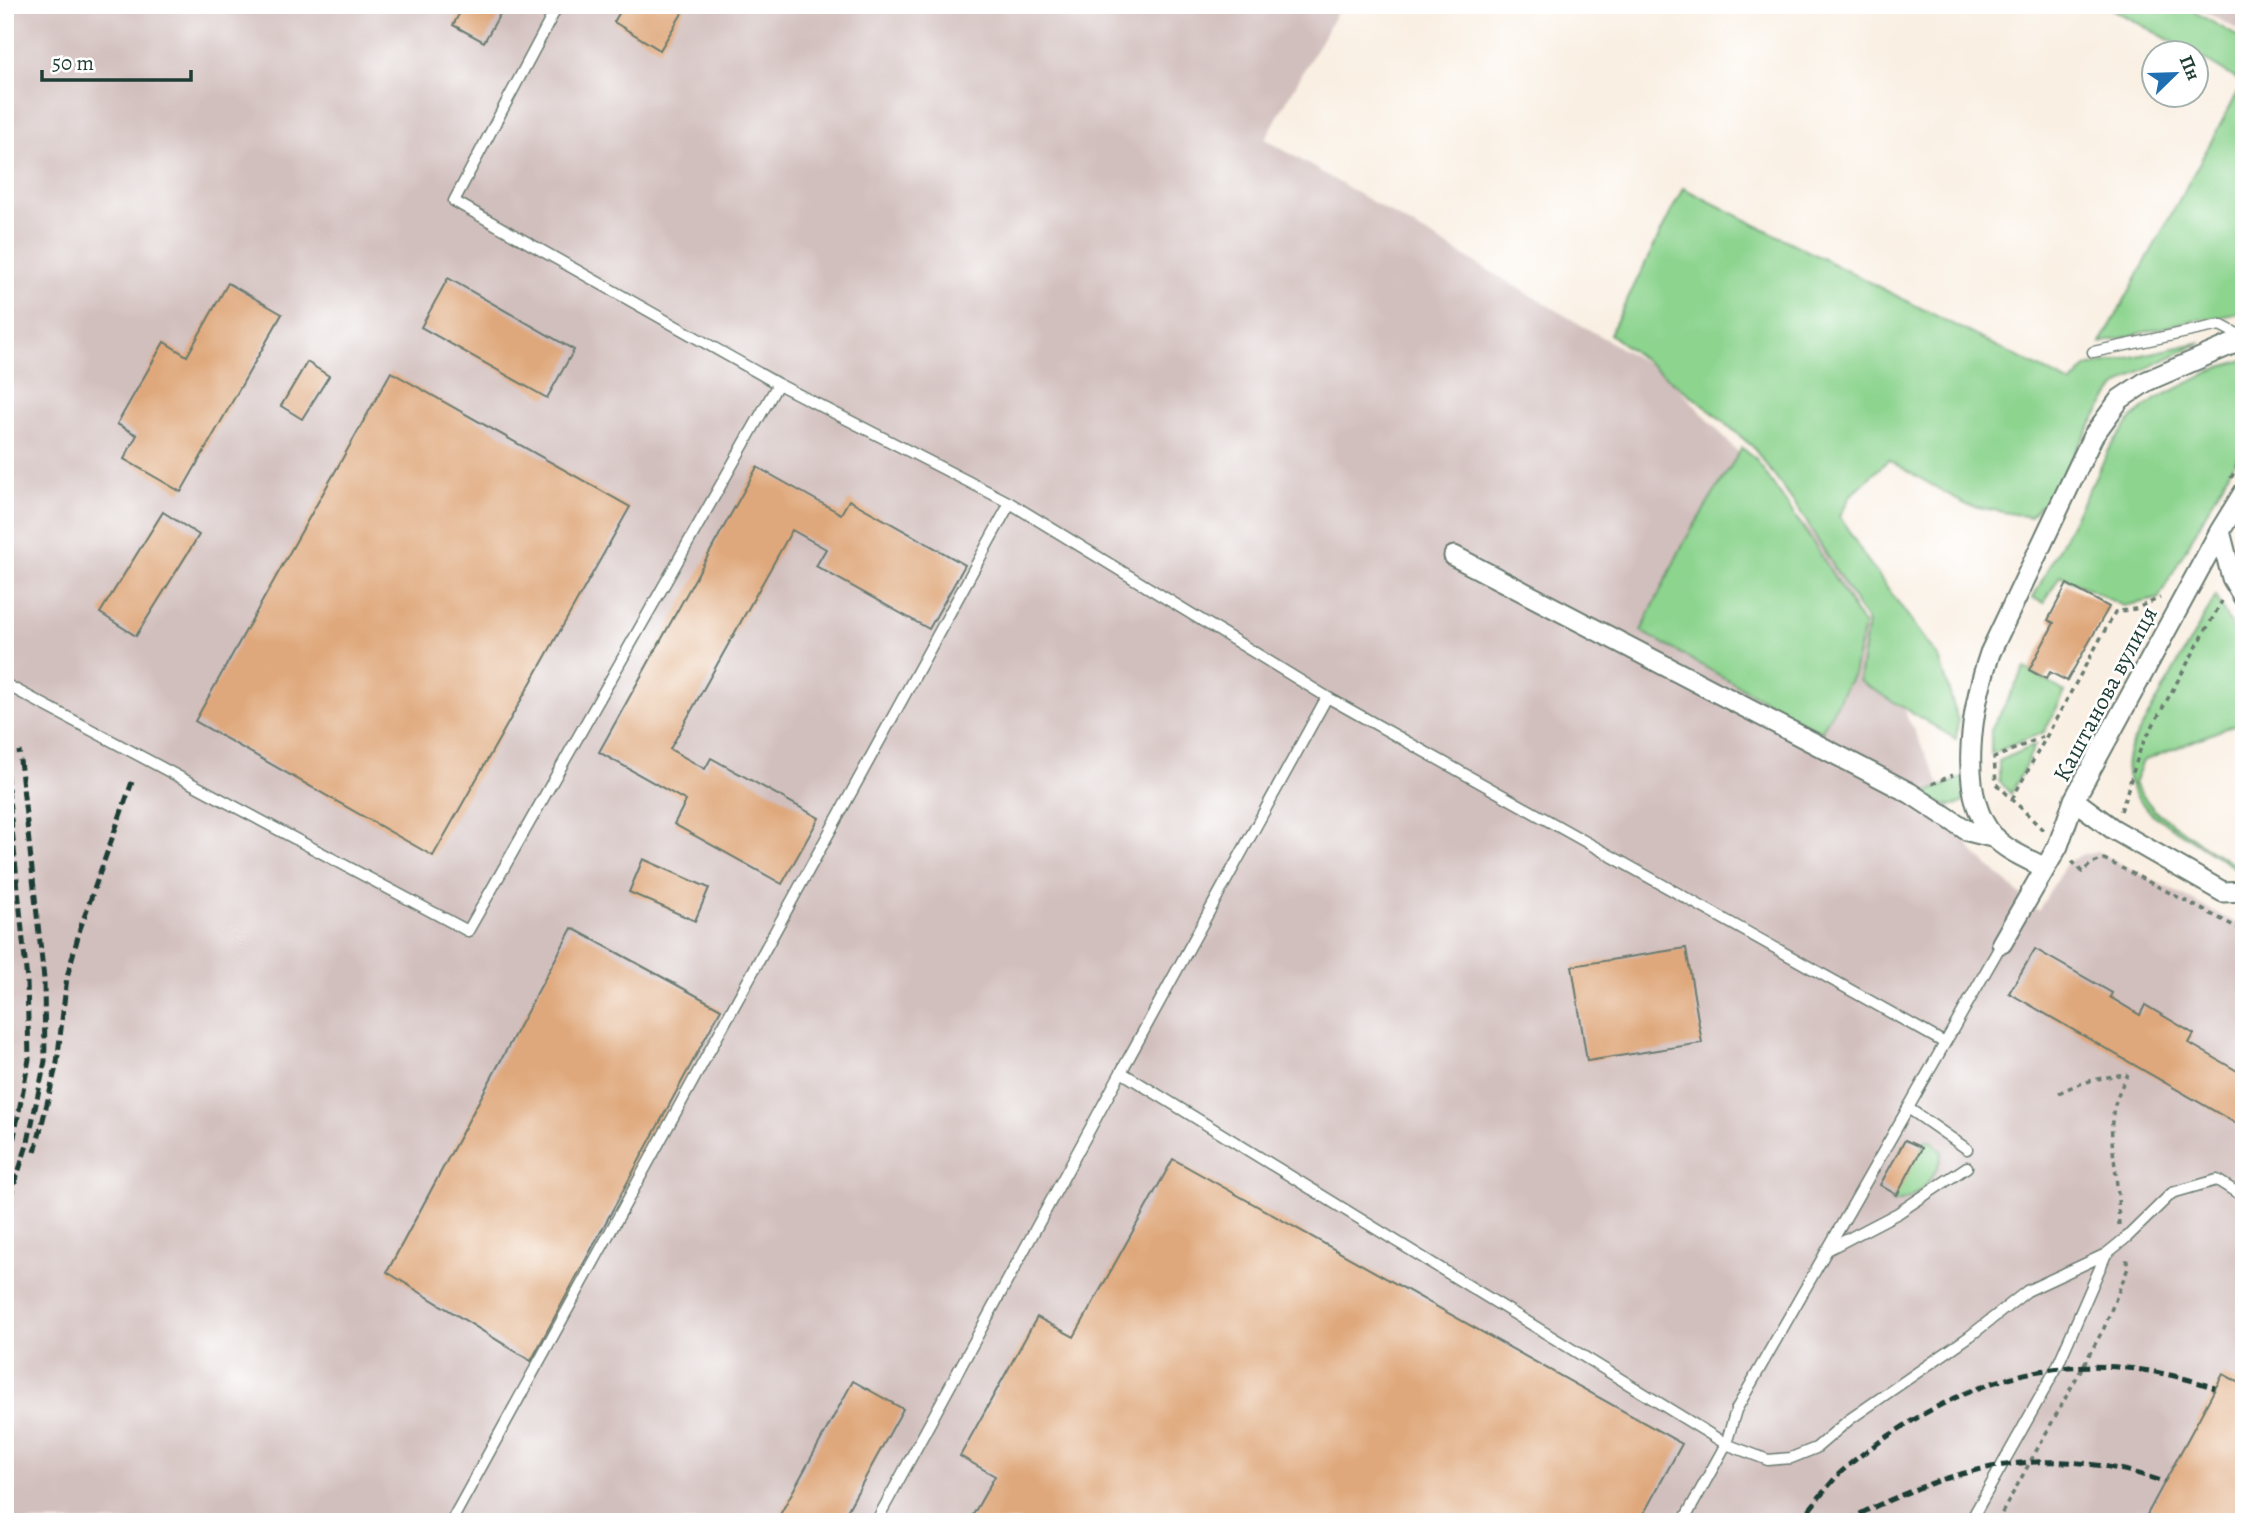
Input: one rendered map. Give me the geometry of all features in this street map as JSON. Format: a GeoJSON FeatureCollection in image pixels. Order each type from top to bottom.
{"type":"FeatureCollection","features":[{"type":"Feature","properties":{"kind":"street"},"geometry":{"type":"LineString","coordinates":[[2045,868],[2013,851],[1996,838],[1984,823],[1974,794],[1972,733],[1979,687],[1990,653],[2093,436],[2120,400],[2147,381],[2244,339]]}},
{"type":"Feature","properties":{"kind":"street","name":"Каштанова вулиця"},"geometry":{"type":"LineString","coordinates":[[2244,492],[2220,531],[2074,800],[2113,829],[2244,904]]}},
{"type":"Feature","properties":{"kind":"street"},"geometry":{"type":"LineString","coordinates":[[2220,531],[2232,578],[2244,598]]}},
{"type":"Feature","properties":{"kind":"street"},"geometry":{"type":"LineString","coordinates":[[1454,556],[1910,793],[1968,831],[1996,838]]}},
{"type":"Feature","properties":{"kind":"street"},"geometry":{"type":"LineString","coordinates":[[2002,943],[2058,846],[2074,800]]}},
{"type":"Feature","properties":{"kind":"street"},"geometry":{"type":"LineString","coordinates":[[2223,892],[2244,891]]}},
{"type":"Feature","properties":{"kind":"lane"},"geometry":{"type":"LineString","coordinates":[[558,5],[454,201],[778,384],[1010,503],[1327,697],[1945,1043]]}},
{"type":"Feature","properties":{"kind":"lane"},"geometry":{"type":"LineString","coordinates":[[2093,352],[2220,325],[2244,339]]}},
{"type":"Feature","properties":{"kind":"lane"},"geometry":{"type":"LineString","coordinates":[[5,684],[468,931],[778,384]]}},
{"type":"Feature","properties":{"kind":"lane"},"geometry":{"type":"LineString","coordinates":[[451,1522],[1010,503]]}},
{"type":"Feature","properties":{"kind":"lane"},"geometry":{"type":"LineString","coordinates":[[876,1522],[1327,697]]}},
{"type":"Feature","properties":{"kind":"lane"},"geometry":{"type":"LineString","coordinates":[[1682,1522],[1726,1444],[1736,1410],[2002,943]]}},
{"type":"Feature","properties":{"kind":"lane"},"geometry":{"type":"LineString","coordinates":[[1121,1072],[1726,1444],[1768,1460],[1791,1458],[1815,1448],[1850,1419],[1970,1335],[2027,1291],[2106,1254],[2172,1194],[2217,1180],[2244,1197]]}},
{"type":"Feature","properties":{"kind":"lane"},"geometry":{"type":"LineString","coordinates":[[1908,1108],[1967,1149]]}},
{"type":"Feature","properties":{"kind":"lane"},"geometry":{"type":"LineString","coordinates":[[1828,1250],[1898,1213],[1967,1167]]}},
{"type":"Feature","properties":{"kind":"lane"},"geometry":{"type":"LineString","coordinates":[[1970,1522],[2057,1367],[2106,1254]]}},
{"type":"Feature","properties":{"kind":"path"},"geometry":{"type":"LineString","coordinates":[[2105,859],[2141,747],[2218,612],[2232,578]]}},
{"type":"Feature","properties":{"kind":"path"},"geometry":{"type":"LineString","coordinates":[[2012,799],[2115,612],[2135,609],[2164,596]]}},
{"type":"Feature","properties":{"kind":"path"},"geometry":{"type":"LineString","coordinates":[[2045,736],[1994,758],[1996,783],[2046,833]]}},
{"type":"Feature","properties":{"kind":"path"},"geometry":{"type":"LineString","coordinates":[[2082,872],[2091,864],[2105,859],[2244,931]]}},
{"type":"Feature","properties":{"kind":"path"},"geometry":{"type":"LineString","coordinates":[[1997,1522],[2104,1328],[2128,1268],[2122,1240],[2111,1122],[2116,1096],[2128,1074],[2104,1077],[2069,1087],[2059,1093]]}},
{"type":"Feature","properties":{"kind":"shaded area"},"geometry":{"type":"Polygon","coordinates":[[[5,5],[1341,5],[1265,139],[1668,376],[1827,550],[1972,851],[2038,911],[2067,862],[2098,852],[2244,927],[2244,1522],[5,1522],[5,5]]]}},
{"type":"Feature","properties":{"kind":"shaded area"},"geometry":{"type":"Polygon","coordinates":[[[2192,5],[2244,5],[2244,33],[2192,5]]]}},
{"type":"Feature","properties":{"kind":"green space"},"geometry":{"type":"Polygon","coordinates":[[[2105,5],[2182,5],[2244,40],[2244,312],[2193,320],[2101,343],[2243,83],[2210,63],[2210,38],[2165,38],[2105,5]]]}},
{"type":"Feature","properties":{"kind":"green space"},"geometry":{"type":"Polygon","coordinates":[[[1683,188],[2071,384],[2087,367],[2202,342],[2139,372],[2116,387],[2049,497],[2029,517],[1967,505],[1888,460],[1850,496],[1840,517],[1865,557],[1940,660],[1958,721],[1956,739],[1859,681],[1868,623],[1800,511],[1753,447],[1705,406],[1610,334],[1683,188]]]}},
{"type":"Feature","properties":{"kind":"green space"},"geometry":{"type":"Polygon","coordinates":[[[2244,360],[2244,445],[2158,599],[2123,606],[2060,575],[2044,603],[2033,598],[2110,448],[2132,418],[2156,399],[2220,367],[2244,360]]]}},
{"type":"Feature","properties":{"kind":"green space"},"geometry":{"type":"Polygon","coordinates":[[[1742,448],[1755,458],[1812,541],[1864,626],[1853,674],[1821,732],[1641,631],[1683,544],[1742,448]]]}},
{"type":"Feature","properties":{"kind":"green space"},"geometry":{"type":"Polygon","coordinates":[[[2216,596],[2244,653],[2244,721],[2143,761],[2134,784],[2154,810],[2210,850],[2244,870],[2244,874],[2152,814],[2134,792],[2126,767],[2130,748],[2216,596]]]}},
{"type":"Feature","properties":{"kind":"green space"},"geometry":{"type":"Polygon","coordinates":[[[2025,668],[2065,692],[2044,732],[1991,754],[1991,730],[2025,668]]]}},
{"type":"Feature","properties":{"kind":"green space"},"geometry":{"type":"Polygon","coordinates":[[[2035,745],[2011,794],[1999,781],[1999,761],[2035,745]]]}},
{"type":"Feature","properties":{"kind":"green space"},"geometry":{"type":"Polygon","coordinates":[[[1964,777],[1962,803],[1946,805],[1923,794],[1964,777]]]}},
{"type":"Feature","properties":{"kind":"green space"},"geometry":{"type":"Polygon","coordinates":[[[1926,1140],[1933,1142],[1942,1152],[1936,1170],[1917,1192],[1901,1201],[1892,1202],[1926,1140]]]}},
{"type":"Feature","properties":{"kind":"building"},"geometry":{"type":"Polygon","coordinates":[[[464,5],[505,5],[484,42],[453,25],[464,5]]]}},
{"type":"Feature","properties":{"kind":"building"},"geometry":{"type":"Polygon","coordinates":[[[624,5],[687,5],[660,50],[614,22],[624,5]]]}},
{"type":"Feature","properties":{"kind":"building"},"geometry":{"type":"Polygon","coordinates":[[[448,278],[574,350],[547,398],[421,327],[448,278]]]}},
{"type":"Feature","properties":{"kind":"building"},"geometry":{"type":"Polygon","coordinates":[[[228,283],[282,314],[181,492],[124,459],[137,435],[117,424],[164,342],[187,356],[228,283]]]}},
{"type":"Feature","properties":{"kind":"building"},"geometry":{"type":"Polygon","coordinates":[[[307,362],[329,376],[302,419],[281,406],[307,362]]]}},
{"type":"Feature","properties":{"kind":"building"},"geometry":{"type":"Polygon","coordinates":[[[391,372],[630,507],[433,856],[195,721],[391,372]]]}},
{"type":"Feature","properties":{"kind":"building"},"geometry":{"type":"Polygon","coordinates":[[[757,467],[841,514],[849,500],[965,565],[929,629],[816,566],[826,549],[792,530],[670,749],[705,769],[711,758],[819,818],[782,884],[674,824],[686,801],[599,752],[757,467]]]}},
{"type":"Feature","properties":{"kind":"building"},"geometry":{"type":"Polygon","coordinates":[[[163,512],[199,535],[136,636],[100,613],[163,512]]]}},
{"type":"Feature","properties":{"kind":"building"},"geometry":{"type":"Polygon","coordinates":[[[2067,584],[2109,607],[2067,681],[2050,672],[2046,679],[2029,670],[2054,623],[2048,620],[2067,584]]]}},
{"type":"Feature","properties":{"kind":"building"},"geometry":{"type":"Polygon","coordinates":[[[643,859],[709,888],[695,921],[629,892],[643,859]]]}},
{"type":"Feature","properties":{"kind":"building"},"geometry":{"type":"Polygon","coordinates":[[[572,928],[721,1009],[531,1361],[387,1272],[572,928]]]}},
{"type":"Feature","properties":{"kind":"building"},"geometry":{"type":"Polygon","coordinates":[[[1686,948],[1702,1043],[1587,1061],[1572,966],[1686,948]]]}},
{"type":"Feature","properties":{"kind":"building"},"geometry":{"type":"Polygon","coordinates":[[[2035,949],[2112,993],[2110,997],[2140,1015],[2145,1005],[2194,1034],[2189,1043],[2244,1075],[2244,1128],[2009,993],[2035,949]]]}},
{"type":"Feature","properties":{"kind":"building"},"geometry":{"type":"Polygon","coordinates":[[[1905,1140],[1922,1148],[1897,1195],[1880,1185],[1905,1140]]]}},
{"type":"Feature","properties":{"kind":"building"},"geometry":{"type":"Polygon","coordinates":[[[1173,1159],[1682,1444],[1639,1522],[969,1522],[995,1476],[960,1456],[1037,1317],[1074,1337],[1173,1159]]]}},
{"type":"Feature","properties":{"kind":"building"},"geometry":{"type":"Polygon","coordinates":[[[2223,1374],[2244,1385],[2244,1522],[2143,1522],[2223,1374]]]}},
{"type":"Feature","properties":{"kind":"building"},"geometry":{"type":"Polygon","coordinates":[[[853,1381],[903,1409],[841,1522],[776,1522],[853,1381]]]}},
{"type":"Feature","properties":{"kind":"railway"},"geometry":{"type":"LineString","coordinates":[[5,1213],[28,1142],[45,1061],[44,979],[19,751]]}},
{"type":"Feature","properties":{"kind":"railway"},"geometry":{"type":"LineString","coordinates":[[5,758],[27,981],[29,1059],[14,1137],[5,1162]]}},
{"type":"Feature","properties":{"kind":"railway"},"geometry":{"type":"LineString","coordinates":[[35,1152],[57,1063],[67,977],[80,929],[132,782]]}},
{"type":"Feature","properties":{"kind":"railway"},"geometry":{"type":"LineString","coordinates":[[1800,1522],[1837,1476],[1863,1454],[1910,1422],[1984,1386],[2058,1368],[2096,1366],[2174,1376],[2215,1388]]}},
{"type":"Feature","properties":{"kind":"railway"},"geometry":{"type":"LineString","coordinates":[[1847,1522],[1882,1503],[1937,1482],[2001,1466],[2033,1462],[2098,1465],[2164,1482]]}}]}
